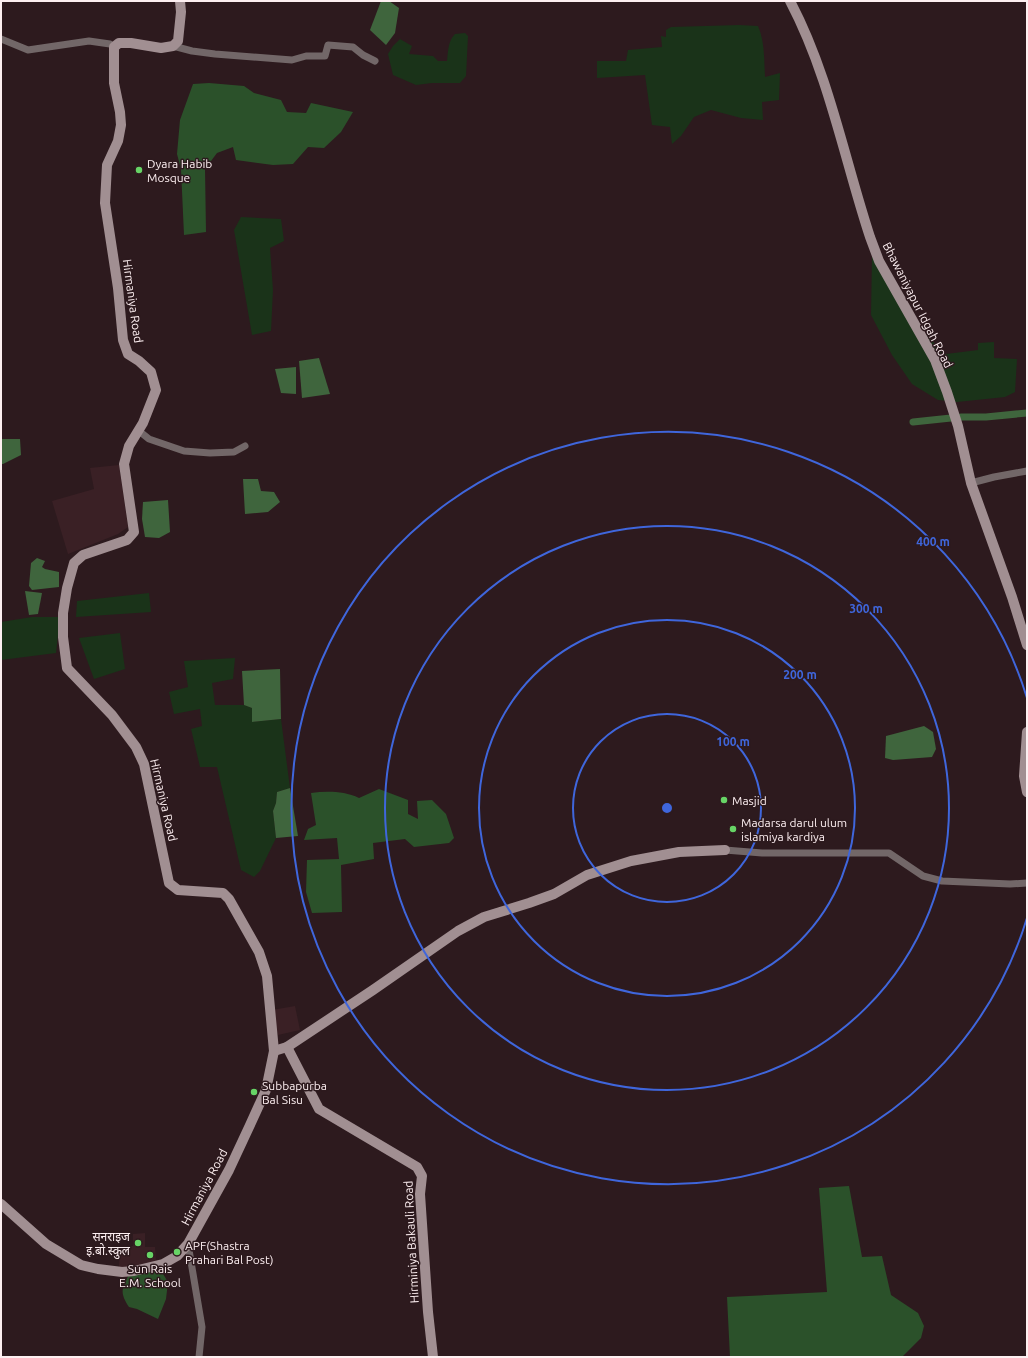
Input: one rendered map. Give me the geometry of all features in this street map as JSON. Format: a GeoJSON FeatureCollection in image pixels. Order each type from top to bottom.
{"type":"FeatureCollection","features":[{"type":"Feature","properties":{"kind":"street"},"geometry":{"type":"LineString","coordinates":[[173,46],[178,42],[181,12],[180,1]]}},
{"type":"Feature","properties":{"kind":"street","name":"Bhawaniyapur Idgah Road"},"geometry":{"type":"LineString","coordinates":[[790,1],[800,20],[819,67],[870,237],[879,261],[935,360],[947,392],[958,426],[972,483],[1012,597],[1027,645]]}},
{"type":"Feature","properties":{"kind":"street"},"geometry":{"type":"LineString","coordinates":[[1,39],[28,50],[88,41],[110,44],[114,47],[119,43],[131,43],[161,48],[173,46],[210,54],[292,60],[306,56],[325,56],[328,45],[353,47],[363,55],[375,61]]}},
{"type":"Feature","properties":{"kind":"street","name":"Hirmaniya Road"},"geometry":{"type":"LineString","coordinates":[[1,1204],[46,1244],[81,1265],[122,1272],[134,1271],[163,1264],[177,1256],[188,1244],[229,1170],[266,1090],[274,1051],[267,976],[259,952],[229,899],[223,893],[178,890],[169,883],[144,764],[136,747],[112,715],[67,668],[63,637],[63,613],[67,588],[74,563],[83,555],[127,540],[134,532],[124,464],[129,446],[139,431],[156,390],[150,372],[139,361],[128,354],[123,340],[118,288],[105,203],[107,165],[118,141],[121,125],[114,83],[114,47]]}},
{"type":"Feature","properties":{"kind":"street"},"geometry":{"type":"LineString","coordinates":[[139,431],[149,439],[184,451],[210,453],[234,452],[245,446]]}},
{"type":"Feature","properties":{"kind":"street"},"geometry":{"type":"LineString","coordinates":[[972,483],[994,477],[1027,472]]}},
{"type":"Feature","properties":{"kind":"street"},"geometry":{"type":"LineString","coordinates":[[1027,732],[1024,776],[1027,792]]}},
{"type":"Feature","properties":{"kind":"street"},"geometry":{"type":"LineString","coordinates":[[274,1051],[287,1047],[458,931],[484,917],[554,894],[588,875],[631,861],[679,852],[725,850],[762,853],[889,853],[924,876],[942,881],[1010,884],[1027,883]]}},
{"type":"Feature","properties":{"kind":"street","name":"Hirminiya Bakauli Road"},"geometry":{"type":"LineString","coordinates":[[287,1047],[319,1109],[417,1167],[422,1176],[420,1194],[428,1312],[433,1357]]}},
{"type":"Feature","properties":{"kind":"street"},"geometry":{"type":"LineString","coordinates":[[188,1244],[202,1327],[199,1357]]}},
{"type":"Feature","properties":{"kind":"shaded area"},"geometry":{"type":"Polygon","coordinates":[[[381,1],[389,1],[399,8],[395,33],[386,45],[370,30],[381,1]]]}},
{"type":"Feature","properties":{"kind":"shaded area"},"geometry":{"type":"Polygon","coordinates":[[[739,25],[758,26],[763,45],[765,77],[780,73],[779,100],[762,102],[763,120],[741,118],[711,110],[694,117],[681,136],[672,144],[670,127],[652,125],[645,75],[597,78],[597,61],[626,61],[628,50],[662,47],[661,36],[666,37],[666,30],[671,27],[739,25]]]}},
{"type":"Feature","properties":{"kind":"shaded area"},"geometry":{"type":"Polygon","coordinates":[[[465,33],[468,36],[466,76],[460,83],[432,83],[416,85],[393,75],[388,54],[400,39],[412,46],[409,54],[433,56],[438,61],[447,61],[451,40],[455,34],[465,33]]]}},
{"type":"Feature","properties":{"kind":"shaded area"},"geometry":{"type":"Polygon","coordinates":[[[209,83],[244,86],[254,93],[281,100],[287,112],[306,113],[311,103],[353,112],[341,132],[324,148],[308,147],[293,164],[273,165],[236,160],[233,147],[217,153],[205,169],[206,232],[184,235],[181,169],[177,154],[180,120],[193,84],[209,83]]]}},
{"type":"Feature","properties":{"kind":"shaded area"},"geometry":{"type":"Polygon","coordinates":[[[241,217],[281,219],[284,241],[270,248],[273,290],[271,331],[252,335],[234,230],[241,217]]]}},
{"type":"Feature","properties":{"kind":"shaded area"},"geometry":{"type":"Polygon","coordinates":[[[872,255],[919,328],[946,354],[978,350],[978,343],[994,342],[994,358],[1017,359],[1015,392],[1005,397],[957,402],[938,400],[912,384],[892,355],[871,315],[872,255]]]}},
{"type":"Feature","properties":{"kind":"shaded area"},"geometry":{"type":"Polygon","coordinates":[[[319,358],[330,394],[302,398],[299,361],[319,358]]]}},
{"type":"Feature","properties":{"kind":"shaded area"},"geometry":{"type":"Polygon","coordinates":[[[296,367],[296,394],[281,393],[275,369],[296,367]]]}},
{"type":"Feature","properties":{"kind":"shaded area"},"geometry":{"type":"Polygon","coordinates":[[[1,439],[20,439],[21,455],[1,464],[1,439]]]}},
{"type":"Feature","properties":{"kind":"shaded area"},"geometry":{"type":"Polygon","coordinates":[[[119,465],[128,527],[118,534],[68,554],[52,501],[94,489],[90,468],[119,465]]]}},
{"type":"Feature","properties":{"kind":"shaded area"},"geometry":{"type":"Polygon","coordinates":[[[243,479],[258,479],[261,491],[274,492],[280,502],[268,512],[245,514],[243,479]]]}},
{"type":"Feature","properties":{"kind":"shaded area"},"geometry":{"type":"Polygon","coordinates":[[[168,500],[170,532],[159,538],[145,537],[142,519],[143,502],[168,500]]]}},
{"type":"Feature","properties":{"kind":"shaded area"},"geometry":{"type":"Polygon","coordinates":[[[37,558],[45,561],[42,567],[45,569],[59,572],[59,587],[32,590],[29,586],[31,563],[37,558]]]}},
{"type":"Feature","properties":{"kind":"shaded area"},"geometry":{"type":"Polygon","coordinates":[[[25,591],[42,593],[38,614],[29,615],[25,591]]]}},
{"type":"Feature","properties":{"kind":"shaded area"},"geometry":{"type":"Polygon","coordinates":[[[149,593],[151,612],[76,617],[77,601],[149,593]]]}},
{"type":"Feature","properties":{"kind":"shaded area"},"geometry":{"type":"Polygon","coordinates":[[[32,617],[60,617],[56,653],[1,660],[1,622],[32,617]]]}},
{"type":"Feature","properties":{"kind":"shaded area"},"geometry":{"type":"Polygon","coordinates":[[[120,633],[125,669],[94,679],[79,638],[120,633]]]}},
{"type":"Feature","properties":{"kind":"shaded area"},"geometry":{"type":"Polygon","coordinates":[[[235,658],[233,679],[212,683],[215,705],[244,705],[252,708],[252,722],[281,719],[290,788],[277,792],[276,803],[273,811],[276,838],[260,871],[254,877],[241,870],[217,767],[200,767],[191,729],[202,726],[200,709],[174,714],[169,692],[188,687],[184,661],[235,658]]]}},
{"type":"Feature","properties":{"kind":"shaded area"},"geometry":{"type":"Polygon","coordinates":[[[280,669],[281,719],[252,722],[252,708],[244,705],[242,671],[280,669]]]}},
{"type":"Feature","properties":{"kind":"shaded area"},"geometry":{"type":"Polygon","coordinates":[[[924,726],[933,732],[936,749],[932,757],[893,760],[885,758],[886,736],[924,726]]]}},
{"type":"Feature","properties":{"kind":"shaded area"},"geometry":{"type":"Polygon","coordinates":[[[290,788],[298,836],[276,838],[273,811],[276,803],[277,792],[290,788]]]}},
{"type":"Feature","properties":{"kind":"shaded area"},"geometry":{"type":"Polygon","coordinates":[[[379,789],[408,800],[408,814],[418,819],[417,801],[432,800],[446,814],[454,838],[449,843],[414,847],[405,839],[373,843],[374,859],[341,865],[342,912],[312,913],[306,892],[307,860],[339,859],[337,838],[304,840],[308,829],[316,825],[311,793],[335,792],[359,798],[379,789]]]}},
{"type":"Feature","properties":{"kind":"shaded area"},"geometry":{"type":"Polygon","coordinates":[[[295,1006],[300,1030],[278,1035],[272,1010],[295,1006]]]}},
{"type":"Feature","properties":{"kind":"shaded area"},"geometry":{"type":"Polygon","coordinates":[[[849,1186],[862,1257],[882,1256],[891,1295],[918,1313],[924,1326],[921,1338],[902,1357],[730,1357],[727,1297],[827,1292],[819,1188],[849,1186]]]}},
{"type":"Feature","properties":{"kind":"shaded area"},"geometry":{"type":"Polygon","coordinates":[[[145,1233],[145,1247],[155,1247],[156,1262],[141,1266],[119,1268],[120,1246],[133,1246],[133,1234],[145,1233]]]}},
{"type":"Feature","properties":{"kind":"shaded area"},"geometry":{"type":"Polygon","coordinates":[[[160,1269],[168,1282],[166,1299],[158,1319],[137,1309],[129,1307],[124,1298],[123,1288],[129,1275],[160,1269]]]}},
{"type":"Feature","properties":{"kind":"waterway"},"geometry":{"type":"LineString","coordinates":[[961,417],[986,417],[1027,413]]}},
{"type":"Feature","properties":{"kind":"waterway"},"geometry":{"type":"LineString","coordinates":[[913,422],[951,418]]}},
{"type":"Feature","properties":{"kind":"place","name":"Dyara Habib Mosque"},"geometry":{"type":"Point","coordinates":[139,170]}},
{"type":"Feature","properties":{"kind":"place","name":"Masjid"},"geometry":{"type":"Point","coordinates":[724,800]}},
{"type":"Feature","properties":{"kind":"place","name":"Madarsa darul ulum islamiya kardiya"},"geometry":{"type":"Point","coordinates":[733,829]}},
{"type":"Feature","properties":{"kind":"place","name":"Subbapurba Bal Sisu"},"geometry":{"type":"Point","coordinates":[254,1092]}},
{"type":"Feature","properties":{"kind":"place","name":"सनराइज इ.बाे.स्कुल"},"geometry":{"type":"Point","coordinates":[138,1243]}},
{"type":"Feature","properties":{"kind":"place","name":"APF(Shastra Prahari Bal Post)"},"geometry":{"type":"Point","coordinates":[177,1252]}},
{"type":"Feature","properties":{"kind":"place","name":"Sun Rais E.M. School"},"geometry":{"type":"Point","coordinates":[150,1255]}}]}
